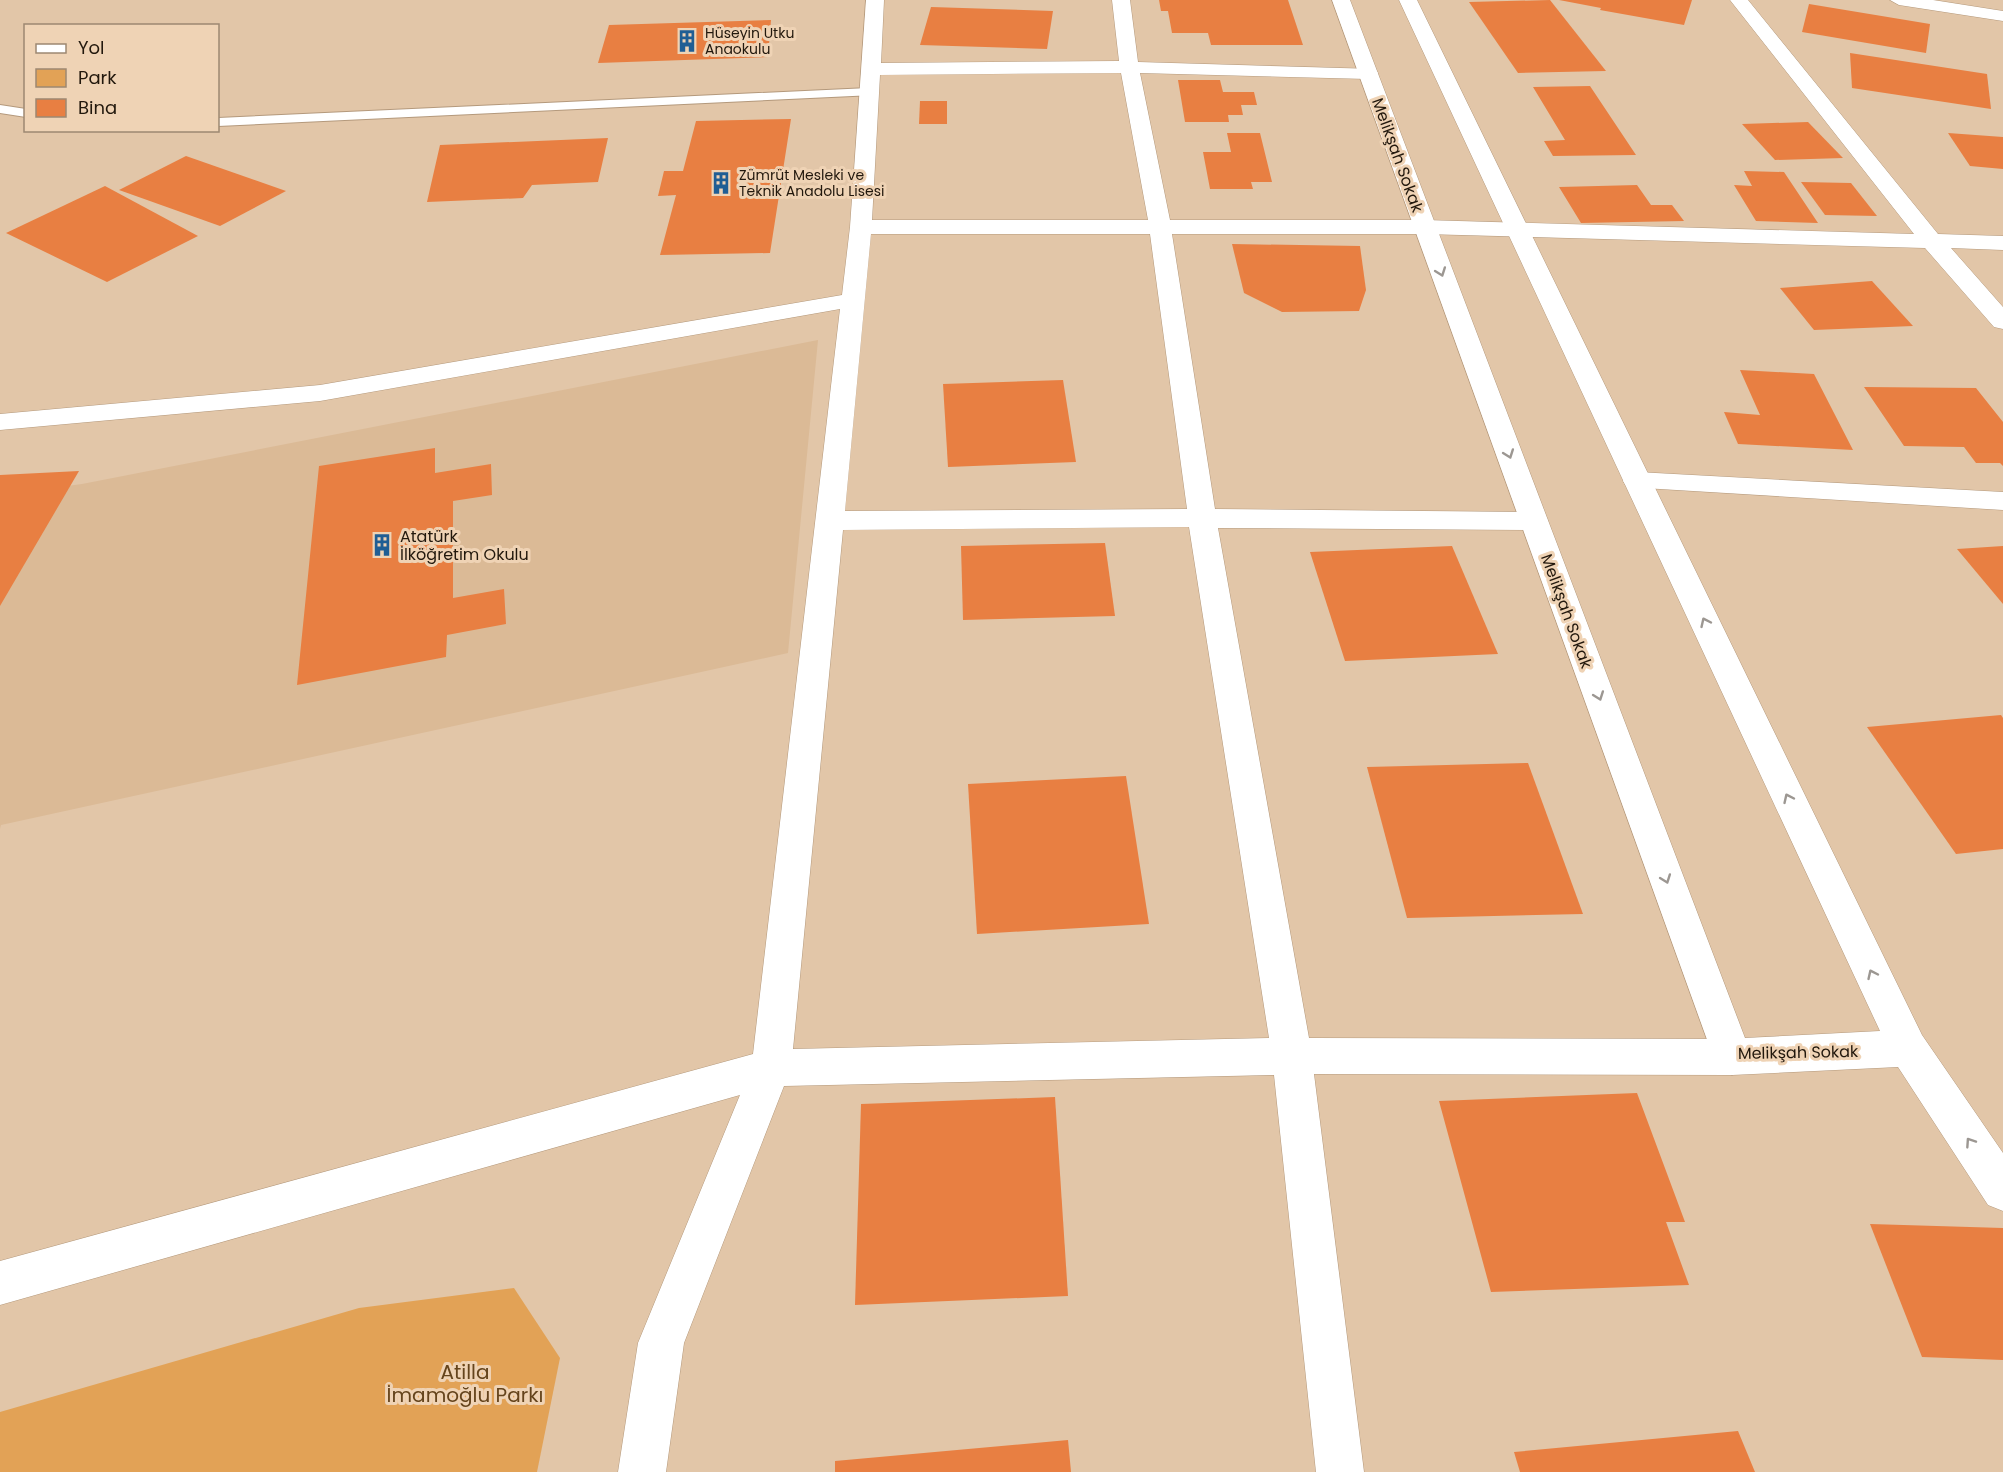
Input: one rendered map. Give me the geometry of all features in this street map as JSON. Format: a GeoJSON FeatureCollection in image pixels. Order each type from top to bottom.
{"type":"FeatureCollection","features":[{"type":"Feature","properties":{"kind":"street"},"geometry":{"type":"LineString","coordinates":[[642,1472],[661,1343],[771,1068],[861,227],[875,0]]}},
{"type":"Feature","properties":{"kind":"street"},"geometry":{"type":"LineString","coordinates":[[1121,0],[1129,67],[1160,226],[1202,518],[1292,1056],[1340,1472]]}},
{"type":"Feature","properties":{"kind":"street","name":"Melikşah Sokak"},"geometry":{"type":"LineString","coordinates":[[1341,0],[1732,1057],[1908,1047]]}},
{"type":"Feature","properties":{"kind":"street"},"geometry":{"type":"LineString","coordinates":[[1408,0],[1908,1047],[2003,1190]]}},
{"type":"Feature","properties":{"kind":"street"},"geometry":{"type":"LineString","coordinates":[[1739,0],[1931,240],[2003,322]]}},
{"type":"Feature","properties":{"kind":"street"},"geometry":{"type":"LineString","coordinates":[[1899,0],[2003,16]]}},
{"type":"Feature","properties":{"kind":"street"},"geometry":{"type":"LineString","coordinates":[[870,80],[1129,67],[1368,73]]}},
{"type":"Feature","properties":{"kind":"street"},"geometry":{"type":"LineString","coordinates":[[861,227],[1424,226],[2003,243]]}},
{"type":"Feature","properties":{"kind":"street"},"geometry":{"type":"LineString","coordinates":[[0,422],[320,393],[853,300]]}},
{"type":"Feature","properties":{"kind":"street"},"geometry":{"type":"LineString","coordinates":[[1637,481],[2003,501]]}},
{"type":"Feature","properties":{"kind":"street"},"geometry":{"type":"LineString","coordinates":[[829,521],[1202,518],[1534,521]]}},
{"type":"Feature","properties":{"kind":"street"},"geometry":{"type":"LineString","coordinates":[[0,1283],[771,1068],[1292,1056],[1732,1057]]}},
{"type":"Feature","properties":{"kind":"lane"},"geometry":{"type":"LineString","coordinates":[[219,122],[870,80]]}},
{"type":"Feature","properties":{"kind":"lane"},"geometry":{"type":"LineString","coordinates":[[0,109],[24,113]]}},
{"type":"Feature","properties":{"kind":"shaded area"},"geometry":{"type":"Polygon","coordinates":[[[818,340],[788,653],[1,825],[0,829],[0,495],[82,484],[818,340]]]}},
{"type":"Feature","properties":{"kind":"green space","name":"Atilla İmamoğlu Parkı"},"geometry":{"type":"Polygon","coordinates":[[[514,1288],[560,1358],[537,1472],[0,1472],[0,1412],[359,1308],[514,1288]]]}},
{"type":"Feature","properties":{"kind":"building"},"geometry":{"type":"Polygon","coordinates":[[[1159,0],[1288,0],[1303,45],[1211,45],[1208,33],[1172,33],[1168,11],[1161,11],[1159,0]]]}},
{"type":"Feature","properties":{"kind":"building"},"geometry":{"type":"Polygon","coordinates":[[[1550,0],[1606,71],[1518,73],[1469,2],[1550,0]]]}},
{"type":"Feature","properties":{"kind":"building"},"geometry":{"type":"Polygon","coordinates":[[[1559,0],[1692,0],[1684,25],[1559,0]]]}},
{"type":"Feature","properties":{"kind":"building"},"geometry":{"type":"Polygon","coordinates":[[[1809,4],[1930,24],[1926,53],[1802,32],[1809,4]]]}},
{"type":"Feature","properties":{"kind":"building"},"geometry":{"type":"Polygon","coordinates":[[[931,7],[1053,11],[1047,49],[920,45],[931,7]]]}},
{"type":"Feature","properties":{"kind":"building","name":"Hüseyin Utku Anaokulu"},"geometry":{"type":"Polygon","coordinates":[[[771,20],[768,57],[598,63],[609,25],[771,20]]]}},
{"type":"Feature","properties":{"kind":"building"},"geometry":{"type":"Polygon","coordinates":[[[1850,53],[1987,74],[1991,109],[1852,88],[1850,53]]]}},
{"type":"Feature","properties":{"kind":"building"},"geometry":{"type":"Polygon","coordinates":[[[1178,80],[1220,80],[1223,92],[1254,92],[1257,105],[1241,105],[1243,115],[1228,115],[1229,122],[1185,122],[1178,80]]]}},
{"type":"Feature","properties":{"kind":"building"},"geometry":{"type":"Polygon","coordinates":[[[1590,86],[1636,155],[1553,156],[1544,141],[1565,140],[1533,87],[1590,86]]]}},
{"type":"Feature","properties":{"kind":"building"},"geometry":{"type":"Polygon","coordinates":[[[920,101],[947,101],[947,124],[919,124],[920,101]]]}},
{"type":"Feature","properties":{"kind":"building","name":"Zümrüt Mesleki ve Teknik Anadolu Lisesi"},"geometry":{"type":"Polygon","coordinates":[[[791,119],[770,253],[660,255],[676,195],[658,196],[664,171],[683,171],[696,121],[791,119]]]}},
{"type":"Feature","properties":{"kind":"building"},"geometry":{"type":"Polygon","coordinates":[[[1808,122],[1843,158],[1775,160],[1742,124],[1808,122]]]}},
{"type":"Feature","properties":{"kind":"building"},"geometry":{"type":"Polygon","coordinates":[[[1227,133],[1260,133],[1272,182],[1251,182],[1253,189],[1210,189],[1203,152],[1231,152],[1227,133]]]}},
{"type":"Feature","properties":{"kind":"building"},"geometry":{"type":"Polygon","coordinates":[[[1948,133],[2003,137],[2003,169],[1970,166],[1948,133]]]}},
{"type":"Feature","properties":{"kind":"building"},"geometry":{"type":"Polygon","coordinates":[[[608,138],[598,182],[532,185],[523,198],[427,202],[440,145],[608,138]]]}},
{"type":"Feature","properties":{"kind":"building"},"geometry":{"type":"Polygon","coordinates":[[[186,156],[286,191],[220,226],[119,190],[186,156]]]}},
{"type":"Feature","properties":{"kind":"building"},"geometry":{"type":"Polygon","coordinates":[[[1744,171],[1784,172],[1818,223],[1756,221],[1734,185],[1752,186],[1744,171]]]}},
{"type":"Feature","properties":{"kind":"building"},"geometry":{"type":"Polygon","coordinates":[[[1801,182],[1851,183],[1877,216],[1825,215],[1801,182]]]}},
{"type":"Feature","properties":{"kind":"building"},"geometry":{"type":"Polygon","coordinates":[[[1637,185],[1651,205],[1672,205],[1684,221],[1581,223],[1559,187],[1637,185]]]}},
{"type":"Feature","properties":{"kind":"building"},"geometry":{"type":"Polygon","coordinates":[[[105,186],[198,236],[107,282],[6,233],[105,186]]]}},
{"type":"Feature","properties":{"kind":"building"},"geometry":{"type":"Polygon","coordinates":[[[1232,244],[1360,246],[1366,290],[1359,311],[1282,312],[1244,293],[1232,244]]]}},
{"type":"Feature","properties":{"kind":"building"},"geometry":{"type":"Polygon","coordinates":[[[1872,281],[1913,326],[1814,330],[1780,288],[1872,281]]]}},
{"type":"Feature","properties":{"kind":"building"},"geometry":{"type":"Polygon","coordinates":[[[1740,370],[1814,374],[1853,450],[1738,444],[1724,412],[1760,415],[1740,370]]]}},
{"type":"Feature","properties":{"kind":"building"},"geometry":{"type":"Polygon","coordinates":[[[1063,380],[1076,462],[948,467],[943,384],[1063,380]]]}},
{"type":"Feature","properties":{"kind":"building"},"geometry":{"type":"Polygon","coordinates":[[[1864,387],[1976,388],[2003,422],[2003,466],[2000,463],[1976,463],[1964,447],[1904,446],[1864,387]]]}},
{"type":"Feature","properties":{"kind":"building","name":"Atatürk İlköğretim Okulu"},"geometry":{"type":"Polygon","coordinates":[[[435,448],[435,473],[491,464],[492,495],[453,501],[453,598],[504,589],[506,624],[447,635],[446,657],[297,685],[319,466],[435,448]]]}},
{"type":"Feature","properties":{"kind":"building"},"geometry":{"type":"Polygon","coordinates":[[[79,471],[0,606],[0,475],[79,471]]]}},
{"type":"Feature","properties":{"kind":"building"},"geometry":{"type":"Polygon","coordinates":[[[1105,543],[1115,616],[963,620],[961,546],[1105,543]]]}},
{"type":"Feature","properties":{"kind":"building"},"geometry":{"type":"Polygon","coordinates":[[[1452,546],[1498,654],[1345,661],[1310,552],[1452,546]]]}},
{"type":"Feature","properties":{"kind":"building"},"geometry":{"type":"Polygon","coordinates":[[[2003,546],[2003,604],[1957,549],[2003,546]]]}},
{"type":"Feature","properties":{"kind":"building"},"geometry":{"type":"Polygon","coordinates":[[[2001,715],[2003,718],[2003,849],[1956,854],[1867,727],[2001,715]]]}},
{"type":"Feature","properties":{"kind":"building"},"geometry":{"type":"Polygon","coordinates":[[[1528,763],[1583,914],[1407,918],[1367,767],[1528,763]]]}},
{"type":"Feature","properties":{"kind":"building"},"geometry":{"type":"Polygon","coordinates":[[[1126,776],[1149,924],[977,934],[968,784],[1126,776]]]}},
{"type":"Feature","properties":{"kind":"building"},"geometry":{"type":"Polygon","coordinates":[[[1637,1093],[1685,1222],[1666,1222],[1689,1285],[1491,1292],[1439,1101],[1637,1093]]]}},
{"type":"Feature","properties":{"kind":"building"},"geometry":{"type":"Polygon","coordinates":[[[1055,1097],[1068,1296],[855,1305],[861,1104],[1055,1097]]]}},
{"type":"Feature","properties":{"kind":"building"},"geometry":{"type":"Polygon","coordinates":[[[1870,1224],[2003,1228],[2003,1360],[1922,1357],[1870,1224]]]}},
{"type":"Feature","properties":{"kind":"building"},"geometry":{"type":"Polygon","coordinates":[[[1738,1431],[1755,1472],[1520,1472],[1514,1452],[1738,1431]]]}},
{"type":"Feature","properties":{"kind":"building"},"geometry":{"type":"Polygon","coordinates":[[[1068,1440],[1071,1472],[835,1472],[835,1461],[1068,1440]]]}},
{"type":"Feature","properties":{"kind":"place","name":"Hüseyin Utku Anaokulu"},"geometry":{"type":"Point","coordinates":[687,41]}},
{"type":"Feature","properties":{"kind":"place","name":"Zümrüt Mesleki ve Teknik Anadolu Lisesi"},"geometry":{"type":"Point","coordinates":[721,183]}},
{"type":"Feature","properties":{"kind":"place","name":"Atatürk İlköğretim Okulu"},"geometry":{"type":"Point","coordinates":[382,545]}}]}
